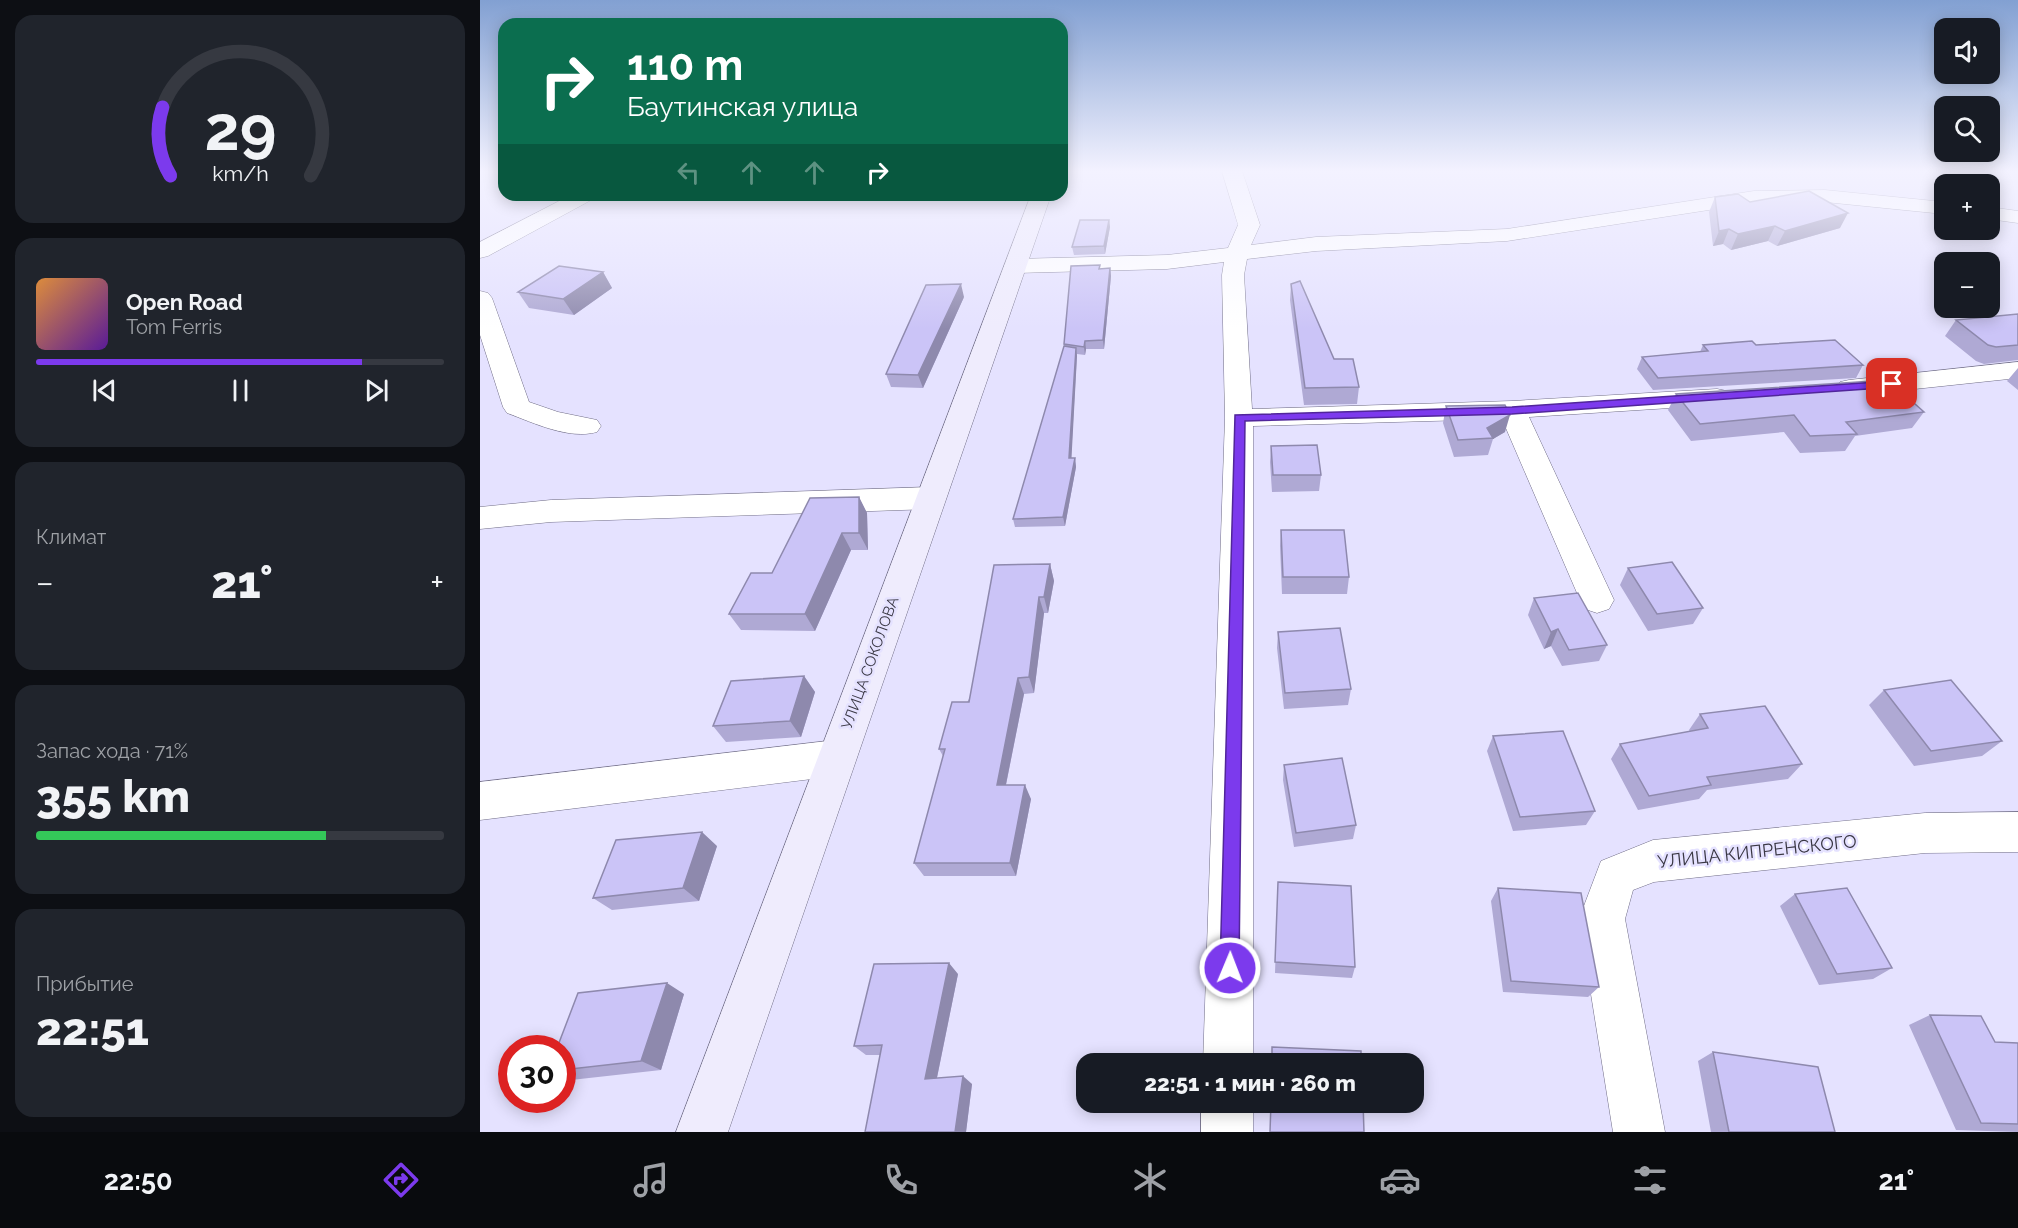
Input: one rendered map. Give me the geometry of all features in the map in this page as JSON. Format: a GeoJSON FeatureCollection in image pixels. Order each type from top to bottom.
{"type":"FeatureCollection","features":[{"type":"Feature","properties":{"kind":"main road","name":"УЛИЦА СОКОЛОВА"},"geometry":{"type":"LineString","coordinates":[[702,1132],[1030,224]]}},
{"type":"Feature","properties":{"kind":"street"},"geometry":{"type":"LineString","coordinates":[[480,251],[531,224]]}},
{"type":"Feature","properties":{"kind":"street"},"geometry":{"type":"LineString","coordinates":[[1228,1053],[1239,418],[1233,275],[1236,255],[1249,224]]}},
{"type":"Feature","properties":{"kind":"street"},"geometry":{"type":"LineString","coordinates":[[1015,266],[1167,262],[1316,244],[1507,235],[1580,224]]}},
{"type":"Feature","properties":{"kind":"street"},"geometry":{"type":"LineString","coordinates":[[480,298],[517,407],[553,420],[587,426]]}},
{"type":"Feature","properties":{"kind":"street"},"geometry":{"type":"LineString","coordinates":[[1821,390],[2018,370]]}},
{"type":"Feature","properties":{"kind":"street"},"geometry":{"type":"LineString","coordinates":[[1239,418],[1512,410],[1738,395]]}},
{"type":"Feature","properties":{"kind":"street"},"geometry":{"type":"LineString","coordinates":[[1512,410],[1597,600]]}},
{"type":"Feature","properties":{"kind":"street"},"geometry":{"type":"LineString","coordinates":[[480,518],[551,511],[931,498]]}},
{"type":"Feature","properties":{"kind":"street"},"geometry":{"type":"LineString","coordinates":[[480,801],[836,758]]}},
{"type":"Feature","properties":{"kind":"street","name":"УЛИЦА КИПРЕНСКОГО"},"geometry":{"type":"LineString","coordinates":[[1640,1132],[1602,919],[1616,876],[1653,861],[1925,833],[2018,832]]}},
{"type":"Feature","properties":{"kind":"street"},"geometry":{"type":"LineString","coordinates":[[1227,1113],[1227,1132]]}},
{"type":"Feature","properties":{"kind":"building"},"geometry":{"type":"Polygon","coordinates":[[[1079,224],[1108,224],[1104,246],[1072,247],[1079,224]]]}},
{"type":"Feature","properties":{"kind":"building"},"geometry":{"type":"Polygon","coordinates":[[[1718,224],[1810,224],[1785,231],[1775,226],[1738,234],[1729,229],[1719,231],[1718,224]]]}},
{"type":"Feature","properties":{"kind":"building"},"geometry":{"type":"Polygon","coordinates":[[[1100,265],[1099,269],[1110,268],[1103,340],[1085,341],[1084,347],[1064,344],[1071,266],[1100,265]]]}},
{"type":"Feature","properties":{"kind":"building"},"geometry":{"type":"Polygon","coordinates":[[[559,266],[603,272],[563,299],[518,292],[559,266]]]}},
{"type":"Feature","properties":{"kind":"building"},"geometry":{"type":"Polygon","coordinates":[[[1300,281],[1334,359],[1353,359],[1359,387],[1305,388],[1291,284],[1300,281]]]}},
{"type":"Feature","properties":{"kind":"building"},"geometry":{"type":"Polygon","coordinates":[[[961,284],[918,375],[886,374],[926,285],[961,284]]]}},
{"type":"Feature","properties":{"kind":"building"},"geometry":{"type":"Polygon","coordinates":[[[2018,314],[2018,345],[1996,347],[1988,345],[1956,320],[2000,318],[2000,316],[2018,314]]]}},
{"type":"Feature","properties":{"kind":"building"},"geometry":{"type":"Polygon","coordinates":[[[1835,340],[1863,365],[1658,378],[1642,357],[1708,351],[1703,345],[1752,341],[1756,345],[1835,340]]]}},
{"type":"Feature","properties":{"kind":"building"},"geometry":{"type":"Polygon","coordinates":[[[1064,346],[1076,348],[1069,458],[1075,458],[1063,517],[1013,519],[1064,346]]]}},
{"type":"Feature","properties":{"kind":"building"},"geometry":{"type":"Polygon","coordinates":[[[1888,380],[1924,412],[1846,422],[1857,434],[1810,436],[1794,415],[1700,424],[1676,394],[1888,380]]]}},
{"type":"Feature","properties":{"kind":"building"},"geometry":{"type":"Polygon","coordinates":[[[1505,405],[1510,415],[1487,428],[1493,438],[1458,440],[1446,406],[1505,405]]]}},
{"type":"Feature","properties":{"kind":"building"},"geometry":{"type":"Polygon","coordinates":[[[1317,445],[1321,475],[1273,475],[1271,446],[1317,445]]]}},
{"type":"Feature","properties":{"kind":"building"},"geometry":{"type":"Polygon","coordinates":[[[859,497],[859,533],[842,533],[805,614],[729,614],[751,573],[772,573],[810,498],[859,497]]]}},
{"type":"Feature","properties":{"kind":"building"},"geometry":{"type":"Polygon","coordinates":[[[1281,530],[1344,530],[1349,577],[1283,577],[1281,530]]]}},
{"type":"Feature","properties":{"kind":"building"},"geometry":{"type":"Polygon","coordinates":[[[1672,562],[1703,608],[1657,614],[1628,568],[1672,562]]]}},
{"type":"Feature","properties":{"kind":"building"},"geometry":{"type":"Polygon","coordinates":[[[1050,564],[1044,597],[1039,597],[1029,677],[1018,678],[997,785],[1025,785],[1010,863],[914,863],[945,749],[939,749],[952,702],[969,702],[994,565],[1050,564]]]}},
{"type":"Feature","properties":{"kind":"building"},"geometry":{"type":"Polygon","coordinates":[[[1578,593],[1607,645],[1569,650],[1558,629],[1551,632],[1534,598],[1578,593]]]}},
{"type":"Feature","properties":{"kind":"building"},"geometry":{"type":"Polygon","coordinates":[[[1340,628],[1351,689],[1285,693],[1278,632],[1340,628]]]}},
{"type":"Feature","properties":{"kind":"building"},"geometry":{"type":"Polygon","coordinates":[[[804,676],[790,721],[713,726],[731,681],[804,676]]]}},
{"type":"Feature","properties":{"kind":"building"},"geometry":{"type":"Polygon","coordinates":[[[1951,680],[2002,741],[1931,751],[1884,690],[1951,680]]]}},
{"type":"Feature","properties":{"kind":"building"},"geometry":{"type":"Polygon","coordinates":[[[1765,706],[1802,764],[1707,777],[1711,785],[1649,796],[1620,744],[1708,728],[1700,714],[1765,706]]]}},
{"type":"Feature","properties":{"kind":"building"},"geometry":{"type":"Polygon","coordinates":[[[1563,731],[1595,811],[1520,817],[1493,736],[1563,731]]]}},
{"type":"Feature","properties":{"kind":"building"},"geometry":{"type":"Polygon","coordinates":[[[1342,758],[1356,825],[1296,833],[1284,765],[1342,758]]]}},
{"type":"Feature","properties":{"kind":"building"},"geometry":{"type":"Polygon","coordinates":[[[702,832],[683,888],[593,898],[616,840],[702,832]]]}},
{"type":"Feature","properties":{"kind":"building"},"geometry":{"type":"Polygon","coordinates":[[[1278,882],[1351,886],[1355,967],[1275,962],[1278,882]]]}},
{"type":"Feature","properties":{"kind":"building"},"geometry":{"type":"Polygon","coordinates":[[[1498,888],[1581,893],[1599,987],[1511,981],[1498,888]]]}},
{"type":"Feature","properties":{"kind":"building"},"geometry":{"type":"Polygon","coordinates":[[[1847,888],[1892,968],[1837,974],[1795,894],[1847,888]]]}},
{"type":"Feature","properties":{"kind":"building"},"geometry":{"type":"Polygon","coordinates":[[[949,963],[925,1079],[963,1076],[955,1132],[865,1132],[882,1045],[854,1046],[874,964],[949,963]]]}},
{"type":"Feature","properties":{"kind":"building"},"geometry":{"type":"Polygon","coordinates":[[[667,983],[641,1061],[576,1068],[576,1035],[562,1035],[578,993],[667,983]]]}},
{"type":"Feature","properties":{"kind":"building"},"geometry":{"type":"Polygon","coordinates":[[[1930,1015],[1981,1016],[1995,1042],[2018,1043],[2018,1124],[1981,1123],[1930,1015]]]}},
{"type":"Feature","properties":{"kind":"building"},"geometry":{"type":"Polygon","coordinates":[[[1272,1047],[1361,1051],[1361,1053],[1272,1053],[1272,1047]]]}},
{"type":"Feature","properties":{"kind":"building"},"geometry":{"type":"Polygon","coordinates":[[[1713,1052],[1818,1067],[1835,1132],[1729,1132],[1713,1052]]]}},
{"type":"Feature","properties":{"kind":"building"},"geometry":{"type":"Polygon","coordinates":[[[1271,1113],[1363,1113],[1364,1132],[1270,1132],[1271,1113]]]}},
{"type":"Feature","properties":{"kind":"route"},"geometry":{"type":"LineString","coordinates":[[1230,968],[1239,418],[1512,410],[1892,384]]}}]}
